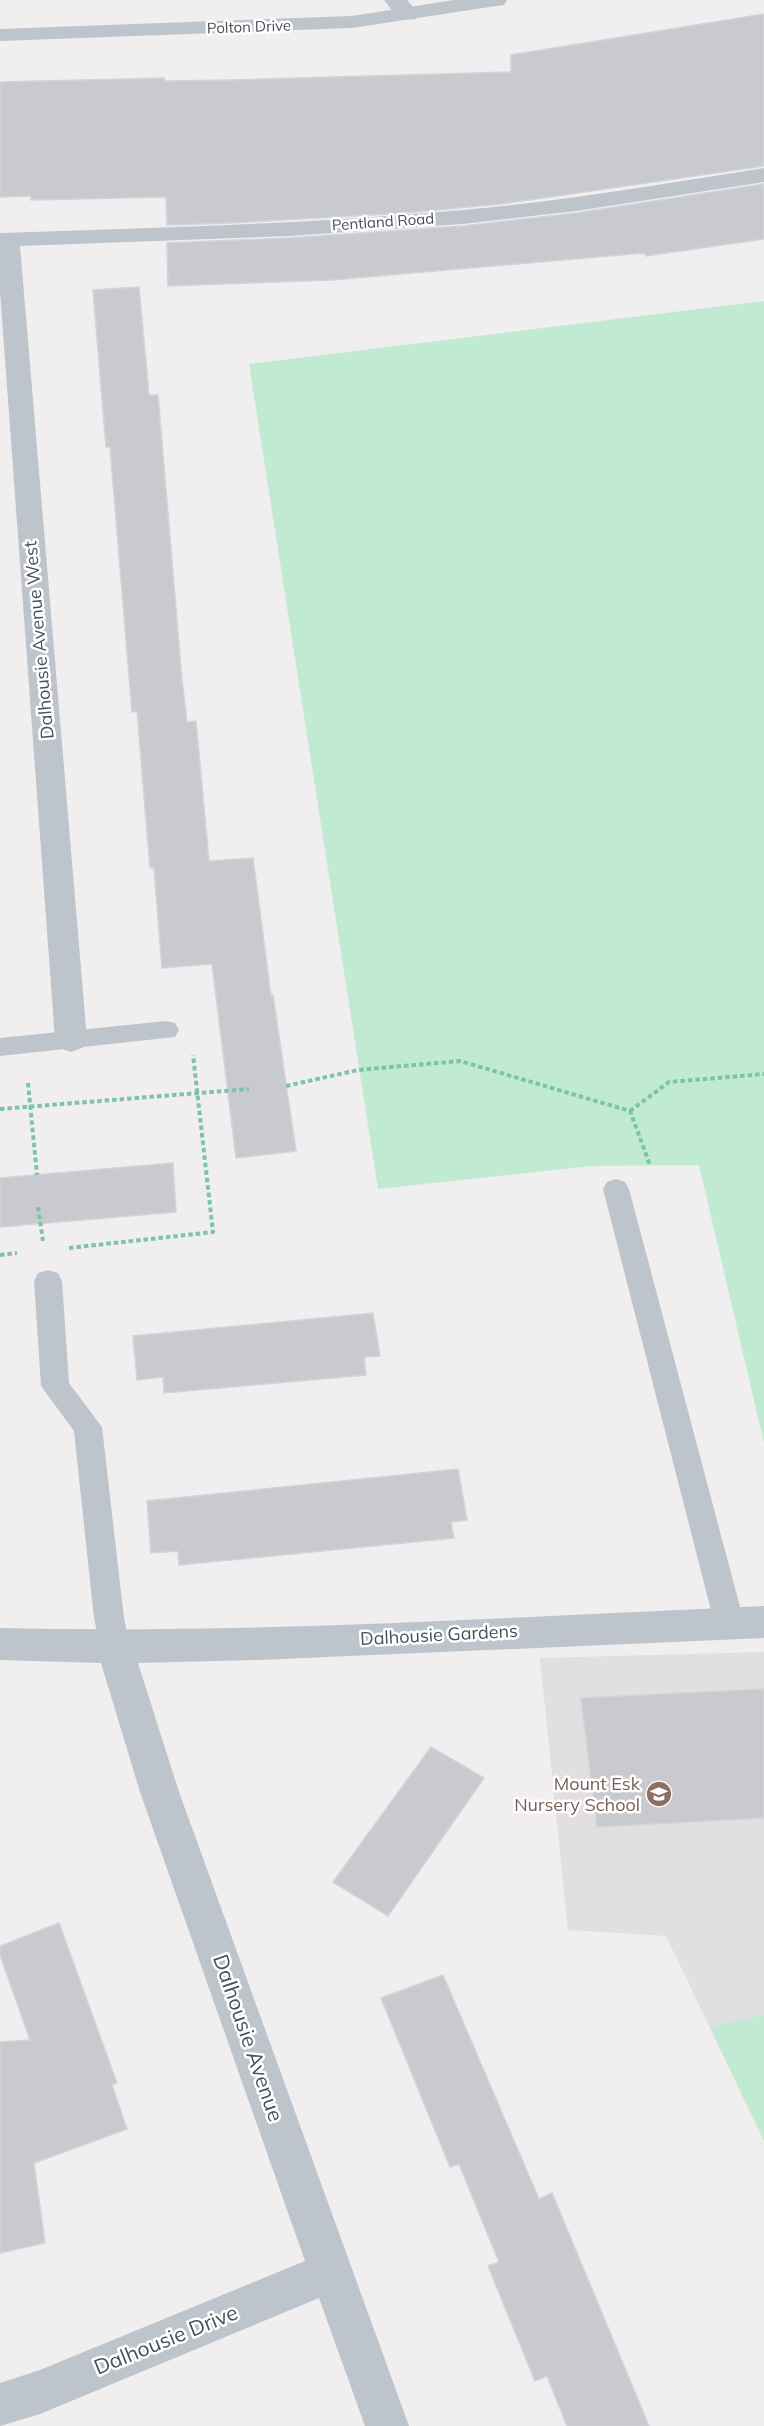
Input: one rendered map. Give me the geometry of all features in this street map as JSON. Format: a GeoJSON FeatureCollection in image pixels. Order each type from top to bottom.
{"type":"FeatureCollection","features":[{"type":"Feature","properties":{"kind":"street","name":"Polton Drive"},"geometry":{"type":"LineString","coordinates":[[0,35],[352,22],[401,7],[496,0]]}},
{"type":"Feature","properties":{"kind":"street","name":"Pentland Road"},"geometry":{"type":"LineString","coordinates":[[4,240],[281,228],[463,217],[619,198],[764,175]]}},
{"type":"Feature","properties":{"kind":"street","name":"Dalhousie Avenue West"},"geometry":{"type":"LineString","coordinates":[[4,240],[70,1040]]}},
{"type":"Feature","properties":{"kind":"street","name":"Dalhousie Gardens"},"geometry":{"type":"LineString","coordinates":[[0,1644],[115,1647],[258,1644],[746,1622]]}},
{"type":"Feature","properties":{"kind":"street","name":"Dalhousie Avenue"},"geometry":{"type":"LineString","coordinates":[[115,1647],[122,1677],[157,1778],[330,2272],[387,2426]]}},
{"type":"Feature","properties":{"kind":"street","name":"Dalhousie Drive"},"geometry":{"type":"LineString","coordinates":[[0,2405],[62,2383],[330,2272]]}},
{"type":"Feature","properties":{"kind":"lane"},"geometry":{"type":"LineString","coordinates":[[12,1046],[166,1030]]}},
{"type":"Feature","properties":{"kind":"lane"},"geometry":{"type":"LineString","coordinates":[[616,1189],[746,1622]]}},
{"type":"Feature","properties":{"kind":"lane"},"geometry":{"type":"LineString","coordinates":[[48,1281],[55,1386],[88,1427],[109,1618],[115,1647]]}},
{"type":"Feature","properties":{"kind":"path"},"geometry":{"type":"LineString","coordinates":[[66,1248],[213,1232],[196,1095],[192,1029],[166,1030]]}},
{"type":"Feature","properties":{"kind":"path"},"geometry":{"type":"LineString","coordinates":[[12,1046],[31,1107],[38,1175]]}},
{"type":"Feature","properties":{"kind":"path"},"geometry":{"type":"LineString","coordinates":[[286,1086],[358,1070],[460,1061],[630,1112]]}},
{"type":"Feature","properties":{"kind":"path"},"geometry":{"type":"LineString","coordinates":[[630,1112],[669,1082],[764,1074]]}},
{"type":"Feature","properties":{"kind":"path"},"geometry":{"type":"LineString","coordinates":[[0,1109],[249,1089]]}},
{"type":"Feature","properties":{"kind":"path"},"geometry":{"type":"LineString","coordinates":[[616,1189],[650,1165],[630,1112]]}},
{"type":"Feature","properties":{"kind":"path"},"geometry":{"type":"LineString","coordinates":[[0,1255],[22,1253]]}},
{"type":"Feature","properties":{"kind":"shaded area","name":"Mount Esk Nursery School"},"geometry":{"type":"Polygon","coordinates":[[[764,1652],[764,2141],[666,1936],[568,1930],[540,1658],[764,1652]]]}},
{"type":"Feature","properties":{"kind":"green space"},"geometry":{"type":"Polygon","coordinates":[[[764,301],[764,1443],[699,1165],[591,1166],[378,1189],[249,364],[764,301]]]}},
{"type":"Feature","properties":{"kind":"green space"},"geometry":{"type":"Polygon","coordinates":[[[764,2015],[764,2141],[710,2027],[764,2015]]]}},
{"type":"Feature","properties":{"kind":"building"},"geometry":{"type":"Polygon","coordinates":[[[764,14],[764,166],[501,204],[405,213],[231,223],[167,225],[166,197],[31,200],[31,196],[0,197],[0,82],[164,78],[164,81],[230,80],[511,72],[511,55],[764,14]]]}},
{"type":"Feature","properties":{"kind":"building"},"geometry":{"type":"Polygon","coordinates":[[[764,184],[764,239],[646,256],[644,253],[332,280],[168,286],[167,243],[289,238],[463,226],[576,213],[764,184]]]}},
{"type":"Feature","properties":{"kind":"building"},"geometry":{"type":"Polygon","coordinates":[[[139,287],[149,395],[158,395],[182,680],[187,722],[196,721],[209,861],[253,858],[271,996],[273,995],[296,1151],[236,1158],[212,964],[162,968],[154,868],[150,868],[137,711],[132,712],[110,447],[106,447],[93,290],[139,287]]]}},
{"type":"Feature","properties":{"kind":"building"},"geometry":{"type":"Polygon","coordinates":[[[173,1163],[176,1212],[0,1227],[0,1178],[173,1163]]]}},
{"type":"Feature","properties":{"kind":"building"},"geometry":{"type":"Polygon","coordinates":[[[373,1313],[380,1356],[364,1357],[366,1375],[164,1393],[163,1377],[137,1380],[133,1336],[373,1313]]]}},
{"type":"Feature","properties":{"kind":"building"},"geometry":{"type":"Polygon","coordinates":[[[458,1469],[467,1520],[451,1522],[454,1538],[179,1565],[178,1551],[151,1553],[147,1501],[458,1469]]]}},
{"type":"Feature","properties":{"kind":"building"},"geometry":{"type":"Polygon","coordinates":[[[764,1689],[764,1818],[597,1827],[581,1698],[764,1689]]]}},
{"type":"Feature","properties":{"kind":"building"},"geometry":{"type":"Polygon","coordinates":[[[431,1747],[484,1778],[388,1916],[333,1882],[431,1747]]]}},
{"type":"Feature","properties":{"kind":"building"},"geometry":{"type":"Polygon","coordinates":[[[59,1923],[117,2083],[112,2085],[127,2129],[34,2163],[45,2243],[0,2253],[0,2042],[30,2040],[0,1955],[0,1946],[59,1923]]]}},
{"type":"Feature","properties":{"kind":"building"},"geometry":{"type":"Polygon","coordinates":[[[443,1975],[539,2199],[552,2193],[649,2426],[567,2426],[547,2376],[535,2381],[488,2266],[499,2262],[459,2164],[450,2167],[381,1998],[443,1975]]]}},
{"type":"Feature","properties":{"kind":"place","name":"Mount Esk Nursery School"},"geometry":{"type":"Point","coordinates":[659,1794]}}]}
